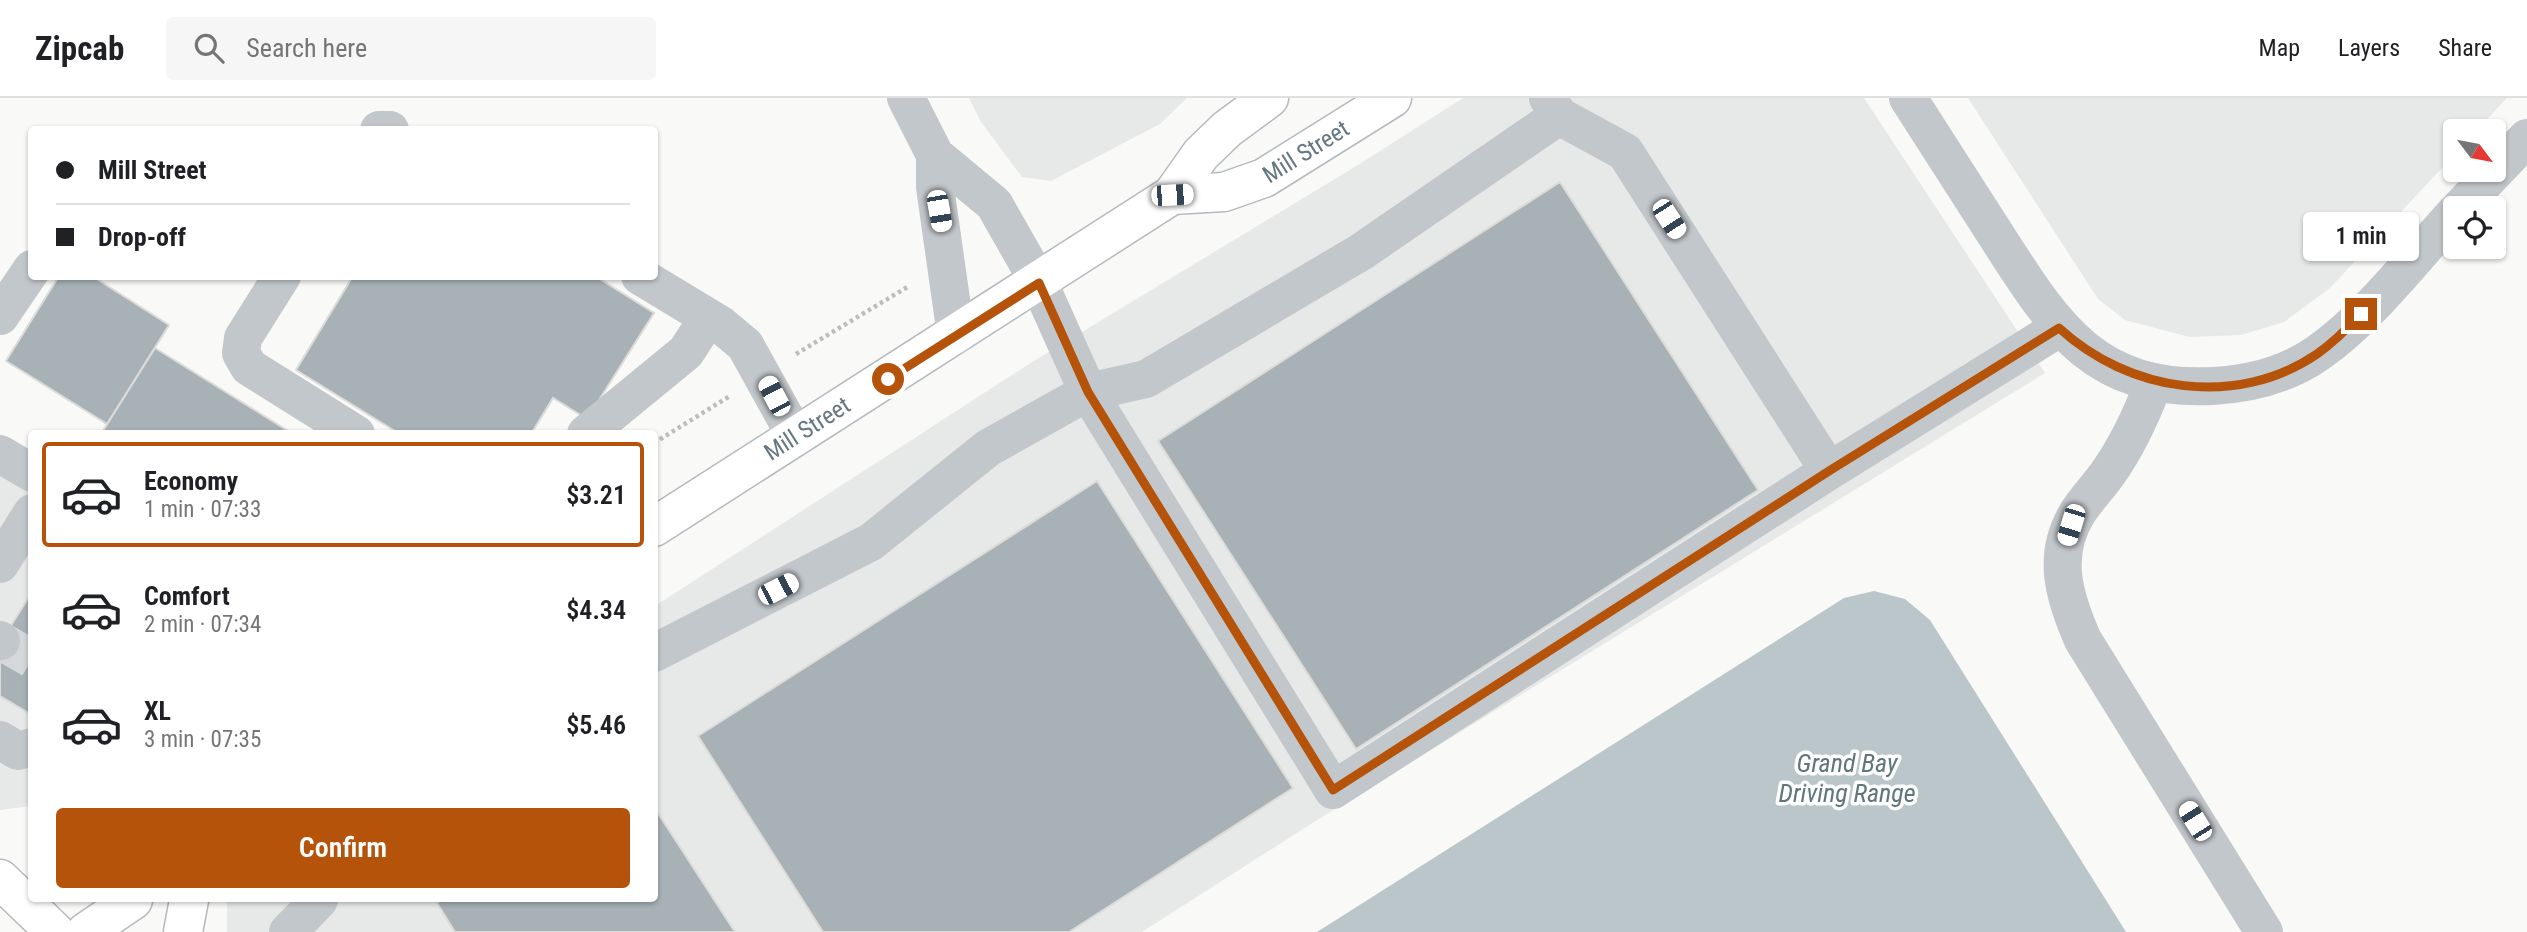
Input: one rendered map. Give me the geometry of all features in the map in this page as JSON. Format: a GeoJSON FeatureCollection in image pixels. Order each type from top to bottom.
{"type":"FeatureCollection","features":[{"type":"Feature","properties":{"kind":"main road","name":"Mill Street"},"geometry":{"type":"LineString","coordinates":[[1172,195],[1224,192],[1264,178],[1392,98]]}},
{"type":"Feature","properties":{"kind":"main road","name":"Mill Street"},"geometry":{"type":"LineString","coordinates":[[658,524],[1039,283],[1172,195],[1201,154],[1265,99]]}},
{"type":"Feature","properties":{"kind":"main road"},"geometry":{"type":"LineString","coordinates":[[13,892],[55,932]]}},
{"type":"Feature","properties":{"kind":"main road"},"geometry":{"type":"LineString","coordinates":[[86,932],[130,902]]}},
{"type":"Feature","properties":{"kind":"main road"},"geometry":{"type":"LineString","coordinates":[[183,932],[189,902]]}},
{"type":"Feature","properties":{"kind":"street"},"geometry":{"type":"LineString","coordinates":[[906,98],[935,155],[994,204],[1039,283],[1088,392],[1333,790],[1829,471],[2059,328]]}},
{"type":"Feature","properties":{"kind":"street"},"geometry":{"type":"LineString","coordinates":[[1908,98],[2059,328],[2100,360],[2154,382],[2200,387],[2230,385],[2261,379],[2317,354],[2354,321],[2443,227]]}},
{"type":"Feature","properties":{"kind":"street"},"geometry":{"type":"LineString","coordinates":[[658,651],[871,542],[989,448],[1088,392],[1146,379],[1361,251],[1554,107],[1625,152],[1829,471]]}},
{"type":"Feature","properties":{"kind":"street"},"geometry":{"type":"LineString","coordinates":[[2471,196],[2527,138]]}},
{"type":"Feature","properties":{"kind":"street"},"geometry":{"type":"LineString","coordinates":[[935,155],[935,187],[956,335]]}},
{"type":"Feature","properties":{"kind":"street"},"geometry":{"type":"LineString","coordinates":[[0,316],[28,275]]}},
{"type":"Feature","properties":{"kind":"street"},"geometry":{"type":"LineString","coordinates":[[279,280],[243,338],[240,354],[248,367],[350,430]]}},
{"type":"Feature","properties":{"kind":"street"},"geometry":{"type":"LineString","coordinates":[[647,280],[709,318],[745,345],[796,437]]}},
{"type":"Feature","properties":{"kind":"street"},"geometry":{"type":"LineString","coordinates":[[591,430],[686,352],[709,318]]}},
{"type":"Feature","properties":{"kind":"street"},"geometry":{"type":"LineString","coordinates":[[2154,382],[2122,451],[2071,525],[2062,563],[2063,584],[2067,604],[2083,640],[2264,932]]}},
{"type":"Feature","properties":{"kind":"street"},"geometry":{"type":"LineString","coordinates":[[0,454],[28,471]]}},
{"type":"Feature","properties":{"kind":"street"},"geometry":{"type":"LineString","coordinates":[[12,564],[28,523]]}},
{"type":"Feature","properties":{"kind":"street"},"geometry":{"type":"LineString","coordinates":[[0,740],[18,751],[28,748]]}},
{"type":"Feature","properties":{"kind":"street"},"geometry":{"type":"LineString","coordinates":[[288,932],[317,902]]}},
{"type":"Feature","properties":{"kind":"path"},"geometry":{"type":"LineString","coordinates":[[658,440],[909,286]]}},
{"type":"Feature","properties":{"kind":"shaded area"},"geometry":{"type":"Polygon","coordinates":[[[969,98],[1187,98],[1160,124],[1051,181],[1022,177],[981,122],[969,98]]]}},
{"type":"Feature","properties":{"kind":"shaded area"},"geometry":{"type":"Polygon","coordinates":[[[1463,98],[1864,98],[2045,373],[1314,822],[1142,932],[227,932],[227,902],[658,902],[658,604],[1029,364],[1358,165],[1463,98]]]}},
{"type":"Feature","properties":{"kind":"shaded area"},"geometry":{"type":"Polygon","coordinates":[[[1968,98],[2507,98],[2487,119],[2443,119],[2443,167],[2330,288],[2284,322],[2241,335],[2189,337],[2125,320],[2098,299],[1968,98]]]}},
{"type":"Feature","properties":{"kind":"shaded area"},"geometry":{"type":"Polygon","coordinates":[[[0,438],[28,455],[28,806],[0,810],[0,438]]]}},
{"type":"Feature","properties":{"kind":"water","name":"Grand Bay Driving Range"},"geometry":{"type":"Polygon","coordinates":[[[1874,591],[1905,599],[1930,620],[2126,932],[1317,932],[1844,598],[1874,591]]]}},
{"type":"Feature","properties":{"kind":"building"},"geometry":{"type":"Polygon","coordinates":[[[1560,182],[1758,490],[1356,749],[1158,441],[1560,182]]]}},
{"type":"Feature","properties":{"kind":"building"},"geometry":{"type":"Polygon","coordinates":[[[57,280],[98,280],[169,325],[107,424],[6,361],[57,280]]]}},
{"type":"Feature","properties":{"kind":"building"},"geometry":{"type":"Polygon","coordinates":[[[351,280],[601,280],[654,313],[587,419],[553,398],[533,430],[394,430],[296,370],[351,280]]]}},
{"type":"Feature","properties":{"kind":"building"},"geometry":{"type":"Polygon","coordinates":[[[155,348],[287,430],[104,430],[155,348]]]}},
{"type":"Feature","properties":{"kind":"building"},"geometry":{"type":"Polygon","coordinates":[[[1097,481],[1293,788],[1069,932],[823,932],[698,736],[1097,481]]]}},
{"type":"Feature","properties":{"kind":"building"},"geometry":{"type":"Polygon","coordinates":[[[28,598],[28,713],[0,696],[0,643],[28,598]]]}},
{"type":"Feature","properties":{"kind":"building"},"geometry":{"type":"Polygon","coordinates":[[[658,813],[735,932],[455,932],[437,903],[658,902],[658,813]]]}},
{"type":"Feature","properties":{"kind":"tunnel"},"geometry":{"type":"LineString","coordinates":[[1,641],[28,657]]}},
{"type":"Feature","properties":{"kind":"route"},"geometry":{"type":"LineString","coordinates":[[888,379],[1039,283],[1088,392],[1333,790],[1829,471],[2059,328],[2078,346],[2126,373],[2154,382],[2200,387],[2261,379],[2290,369],[2317,354],[2361,314]]}}]}
